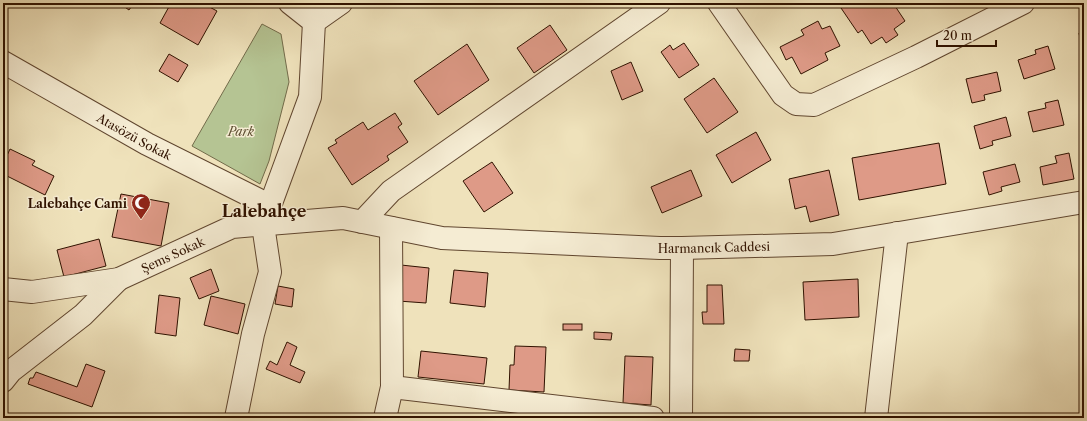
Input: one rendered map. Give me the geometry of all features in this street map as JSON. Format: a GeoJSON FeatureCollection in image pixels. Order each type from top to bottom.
{"type":"FeatureCollection","features":[{"type":"Feature","properties":{"kind":"street"},"geometry":{"type":"LineString","coordinates":[[290,3],[314,22]]}},
{"type":"Feature","properties":{"kind":"street"},"geometry":{"type":"LineString","coordinates":[[236,418],[253,334],[270,272],[266,215],[310,97],[314,22],[305,3]]}},
{"type":"Feature","properties":{"kind":"street"},"geometry":{"type":"LineString","coordinates":[[314,22],[341,3]]}},
{"type":"Feature","properties":{"kind":"street"},"geometry":{"type":"LineString","coordinates":[[353,220],[391,191],[660,3]]}},
{"type":"Feature","properties":{"kind":"street"},"geometry":{"type":"LineString","coordinates":[[719,3],[783,95],[796,104],[814,105],[916,57],[1023,3]]}},
{"type":"Feature","properties":{"kind":"street","name":"Atasözü Sokak"},"geometry":{"type":"LineString","coordinates":[[3,62],[266,215]]}},
{"type":"Feature","properties":{"kind":"street","name":"Harmancık Caddesi"},"geometry":{"type":"LineString","coordinates":[[353,220],[442,238],[682,248],[833,244],[1084,202]]}},
{"type":"Feature","properties":{"kind":"street","name":"Şems Sokak"},"geometry":{"type":"LineString","coordinates":[[3,289],[32,292],[119,280],[232,228],[266,215],[353,220]]}},
{"type":"Feature","properties":{"kind":"street"},"geometry":{"type":"LineString","coordinates":[[385,418],[392,386],[391,228]]}},
{"type":"Feature","properties":{"kind":"street"},"geometry":{"type":"LineString","coordinates":[[876,418],[897,233]]}},
{"type":"Feature","properties":{"kind":"street"},"geometry":{"type":"LineString","coordinates":[[681,418],[682,248]]}},
{"type":"Feature","properties":{"kind":"street"},"geometry":{"type":"LineString","coordinates":[[3,380],[11,371],[83,314],[119,280]]}},
{"type":"Feature","properties":{"kind":"street"},"geometry":{"type":"LineString","coordinates":[[392,386],[561,412],[653,418]]}},
{"type":"Feature","properties":{"kind":"green space","name":"Park"},"geometry":{"type":"Polygon","coordinates":[[[262,24],[281,34],[289,82],[269,161],[260,184],[192,146],[262,24]]]}},
{"type":"Feature","properties":{"kind":"building"},"geometry":{"type":"Polygon","coordinates":[[[119,3],[134,3],[129,10],[119,3]]]}},
{"type":"Feature","properties":{"kind":"building"},"geometry":{"type":"Polygon","coordinates":[[[171,3],[202,3],[217,11],[198,45],[160,23],[171,3]]]}},
{"type":"Feature","properties":{"kind":"building"},"geometry":{"type":"Polygon","coordinates":[[[848,3],[893,3],[905,21],[894,29],[898,35],[886,43],[882,37],[871,44],[862,30],[858,33],[841,8],[848,3]]]}},
{"type":"Feature","properties":{"kind":"building"},"geometry":{"type":"Polygon","coordinates":[[[818,21],[822,29],[830,26],[840,46],[825,53],[828,60],[801,74],[792,57],[786,60],[780,47],[804,35],[801,30],[818,21]]]}},
{"type":"Feature","properties":{"kind":"building"},"geometry":{"type":"Polygon","coordinates":[[[550,25],[567,50],[534,73],[517,48],[550,25]]]}},
{"type":"Feature","properties":{"kind":"building"},"geometry":{"type":"Polygon","coordinates":[[[1084,32],[1084,60],[1079,33],[1084,32]]]}},
{"type":"Feature","properties":{"kind":"building"},"geometry":{"type":"Polygon","coordinates":[[[684,43],[699,65],[679,78],[661,52],[670,45],[673,50],[684,43]]]}},
{"type":"Feature","properties":{"kind":"building"},"geometry":{"type":"Polygon","coordinates":[[[467,44],[489,80],[438,115],[414,81],[467,44]]]}},
{"type":"Feature","properties":{"kind":"building"},"geometry":{"type":"Polygon","coordinates":[[[1048,46],[1055,69],[1024,79],[1018,60],[1036,54],[1035,50],[1048,46]]]}},
{"type":"Feature","properties":{"kind":"building"},"geometry":{"type":"Polygon","coordinates":[[[169,54],[188,65],[178,82],[159,71],[169,54]]]}},
{"type":"Feature","properties":{"kind":"building"},"geometry":{"type":"Polygon","coordinates":[[[631,62],[643,91],[622,100],[611,71],[631,62]]]}},
{"type":"Feature","properties":{"kind":"building"},"geometry":{"type":"Polygon","coordinates":[[[997,72],[1001,91],[984,95],[985,100],[972,103],[966,79],[997,72]]]}},
{"type":"Feature","properties":{"kind":"building"},"geometry":{"type":"Polygon","coordinates":[[[714,78],[738,112],[707,133],[684,99],[714,78]]]}},
{"type":"Feature","properties":{"kind":"building"},"geometry":{"type":"Polygon","coordinates":[[[1058,100],[1064,125],[1033,132],[1028,112],[1046,108],[1045,103],[1058,100]]]}},
{"type":"Feature","properties":{"kind":"building"},"geometry":{"type":"Polygon","coordinates":[[[395,113],[402,124],[398,127],[408,142],[387,156],[389,160],[352,185],[328,148],[337,143],[335,140],[363,122],[368,130],[395,113]]]}},
{"type":"Feature","properties":{"kind":"building"},"geometry":{"type":"Polygon","coordinates":[[[1006,117],[1011,136],[992,141],[993,145],[980,149],[974,126],[1006,117]]]}},
{"type":"Feature","properties":{"kind":"building"},"geometry":{"type":"Polygon","coordinates":[[[756,132],[771,160],[732,183],[716,155],[756,132]]]}},
{"type":"Feature","properties":{"kind":"building"},"geometry":{"type":"Polygon","coordinates":[[[939,143],[946,184],[859,200],[852,158],[939,143]]]}},
{"type":"Feature","properties":{"kind":"building"},"geometry":{"type":"Polygon","coordinates":[[[10,149],[35,161],[32,165],[54,176],[45,195],[3,174],[3,159],[5,160],[10,149]]]}},
{"type":"Feature","properties":{"kind":"building"},"geometry":{"type":"Polygon","coordinates":[[[1069,153],[1074,179],[1043,185],[1040,167],[1057,163],[1055,156],[1069,153]]]}},
{"type":"Feature","properties":{"kind":"building"},"geometry":{"type":"Polygon","coordinates":[[[492,162],[513,193],[484,212],[463,181],[492,162]]]}},
{"type":"Feature","properties":{"kind":"building"},"geometry":{"type":"Polygon","coordinates":[[[1015,164],[1020,182],[1001,187],[1002,191],[989,195],[983,172],[1015,164]]]}},
{"type":"Feature","properties":{"kind":"building"},"geometry":{"type":"Polygon","coordinates":[[[691,170],[702,196],[662,213],[651,187],[691,170]]]}},
{"type":"Feature","properties":{"kind":"building"},"geometry":{"type":"Polygon","coordinates":[[[829,170],[839,215],[810,222],[806,206],[795,209],[789,179],[829,170]]]}},
{"type":"Feature","properties":{"kind":"building","name":"Lalebahçe Cami"},"geometry":{"type":"Polygon","coordinates":[[[121,194],[169,203],[161,246],[112,237],[121,194]]]}},
{"type":"Feature","properties":{"kind":"building"},"geometry":{"type":"Polygon","coordinates":[[[99,239],[106,266],[64,277],[57,250],[99,239]]]}},
{"type":"Feature","properties":{"kind":"building"},"geometry":{"type":"Polygon","coordinates":[[[401,265],[429,268],[426,303],[398,301],[401,265]]]}},
{"type":"Feature","properties":{"kind":"building"},"geometry":{"type":"Polygon","coordinates":[[[211,269],[219,291],[199,299],[190,278],[211,269]]]}},
{"type":"Feature","properties":{"kind":"building"},"geometry":{"type":"Polygon","coordinates":[[[454,270],[488,273],[485,307],[450,303],[454,270]]]}},
{"type":"Feature","properties":{"kind":"building"},"geometry":{"type":"Polygon","coordinates":[[[858,279],[859,317],[805,320],[803,282],[858,279]]]}},
{"type":"Feature","properties":{"kind":"building"},"geometry":{"type":"Polygon","coordinates":[[[707,285],[722,285],[724,324],[703,324],[702,312],[707,312],[707,285]]]}},
{"type":"Feature","properties":{"kind":"building"},"geometry":{"type":"Polygon","coordinates":[[[278,286],[294,289],[292,307],[275,304],[278,286]]]}},
{"type":"Feature","properties":{"kind":"building"},"geometry":{"type":"Polygon","coordinates":[[[159,295],[180,298],[176,336],[155,333],[159,295]]]}},
{"type":"Feature","properties":{"kind":"building"},"geometry":{"type":"Polygon","coordinates":[[[211,296],[245,304],[238,334],[204,325],[211,296]]]}},
{"type":"Feature","properties":{"kind":"building"},"geometry":{"type":"Polygon","coordinates":[[[563,324],[582,324],[582,330],[563,330],[563,324]]]}},
{"type":"Feature","properties":{"kind":"building"},"geometry":{"type":"Polygon","coordinates":[[[594,332],[612,333],[611,340],[594,339],[594,332]]]}},
{"type":"Feature","properties":{"kind":"building"},"geometry":{"type":"Polygon","coordinates":[[[287,342],[297,347],[290,365],[305,372],[300,383],[266,369],[270,361],[277,365],[287,342]]]}},
{"type":"Feature","properties":{"kind":"building"},"geometry":{"type":"Polygon","coordinates":[[[515,346],[546,347],[544,392],[509,390],[510,365],[514,365],[515,346]]]}},
{"type":"Feature","properties":{"kind":"building"},"geometry":{"type":"Polygon","coordinates":[[[735,349],[750,350],[749,361],[734,361],[735,349]]]}},
{"type":"Feature","properties":{"kind":"building"},"geometry":{"type":"Polygon","coordinates":[[[421,351],[487,358],[484,384],[418,377],[421,351]]]}},
{"type":"Feature","properties":{"kind":"building"},"geometry":{"type":"Polygon","coordinates":[[[625,356],[653,357],[651,405],[623,403],[625,356]]]}},
{"type":"Feature","properties":{"kind":"building"},"geometry":{"type":"Polygon","coordinates":[[[86,364],[105,371],[92,407],[28,384],[30,378],[33,378],[36,372],[77,387],[86,364]]]}},
{"type":"Feature","properties":{"kind":"place","name":"Lalebahçe Cami"},"geometry":{"type":"Point","coordinates":[141,220]}},
{"type":"Feature","properties":{"kind":"district","name":"Lalebahçe"},"geometry":{"type":"Point","coordinates":[264,211]}}]}
